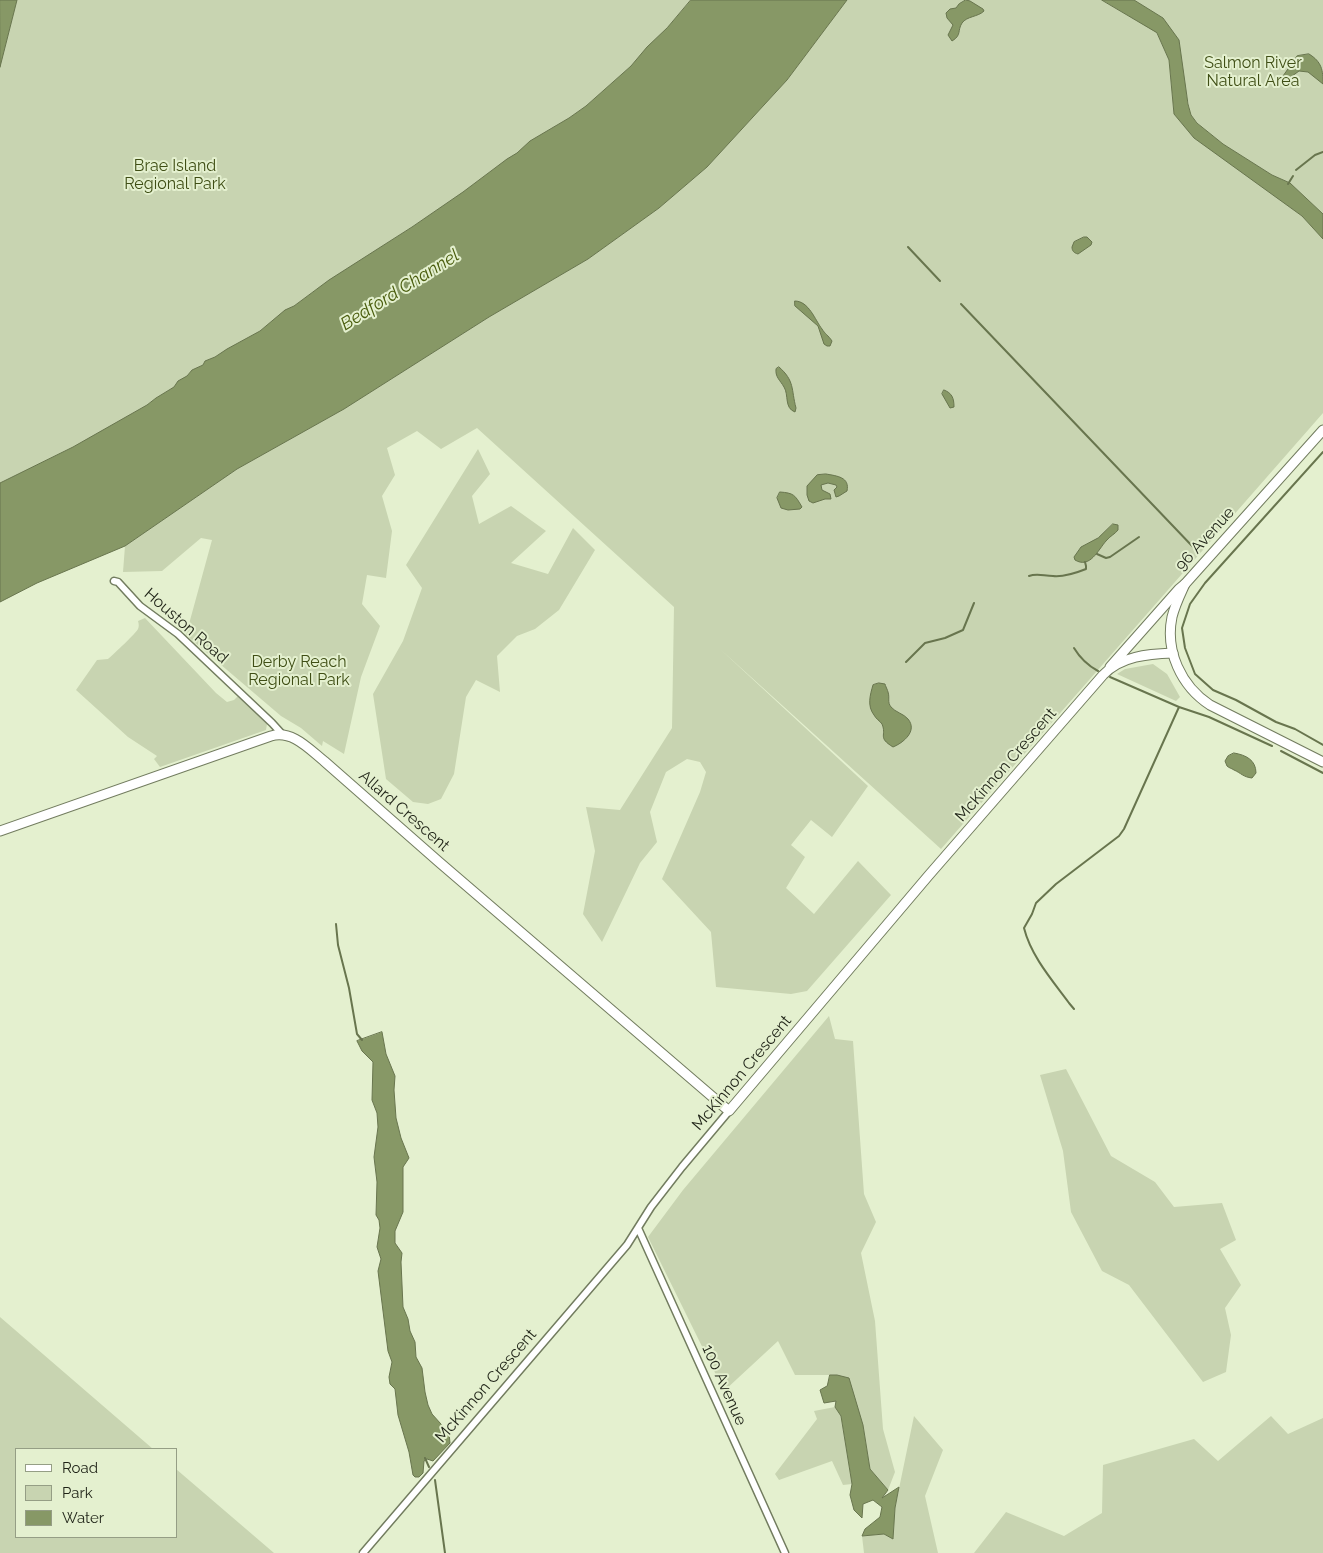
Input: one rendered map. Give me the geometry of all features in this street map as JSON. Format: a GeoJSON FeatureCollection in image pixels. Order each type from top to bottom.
{"type":"FeatureCollection","features":[{"type":"Feature","properties":{"kind":"street","name":"96 Avenue"},"geometry":{"type":"LineString","coordinates":[[1323,430],[1185,584],[1176,603],[1172,618],[1171,636],[1173,653],[1183,678],[1203,701],[1323,762]]}},
{"type":"Feature","properties":{"kind":"street","name":"Houston Road"},"geometry":{"type":"LineString","coordinates":[[114,580],[140,606],[178,634],[272,722],[282,734]]}},
{"type":"Feature","properties":{"kind":"street"},"geometry":{"type":"LineString","coordinates":[[1106,671],[1185,584]]}},
{"type":"Feature","properties":{"kind":"street","name":"McKinnon Crescent"},"geometry":{"type":"LineString","coordinates":[[363,1553],[627,1245],[651,1207],[729,1111],[929,875],[1106,671],[1128,659],[1138,656],[1173,653]]}},
{"type":"Feature","properties":{"kind":"street"},"geometry":{"type":"LineString","coordinates":[[0,831],[271,736],[282,734]]}},
{"type":"Feature","properties":{"kind":"street","name":"Allard Crescent"},"geometry":{"type":"LineString","coordinates":[[282,734],[298,740],[324,761],[729,1111]]}},
{"type":"Feature","properties":{"kind":"street","name":"100 Avenue"},"geometry":{"type":"LineString","coordinates":[[638,1228],[785,1553]]}},
{"type":"Feature","properties":{"kind":"green space","name":"Brae Island Regional Park"},"geometry":{"type":"Polygon","coordinates":[[[17,0],[691,0],[631,66],[586,106],[530,142],[517,154],[457,197],[318,288],[260,331],[205,361],[203,365],[192,370],[174,387],[147,405],[93,437],[0,483],[0,66],[17,0]]]}},
{"type":"Feature","properties":{"kind":"green space","name":"Derby Reach Regional Park"},"geometry":{"type":"Polygon","coordinates":[[[847,0],[1102,0],[1157,33],[1169,60],[1174,114],[1302,216],[1323,239],[1323,413],[941,849],[720,649],[868,786],[832,837],[811,820],[791,845],[805,857],[786,888],[814,914],[858,861],[891,895],[807,991],[791,994],[716,987],[711,932],[662,879],[700,792],[706,772],[700,762],[687,759],[666,772],[650,812],[657,842],[640,863],[602,942],[583,914],[595,851],[586,807],[620,810],[672,728],[674,607],[477,428],[441,449],[417,431],[387,448],[395,475],[382,496],[392,531],[386,578],[367,575],[362,604],[380,626],[361,677],[344,754],[323,741],[322,746],[301,728],[281,716],[186,635],[212,540],[201,538],[162,571],[123,572],[125,546],[237,469],[344,409],[489,317],[588,259],[659,208],[707,167],[787,80],[847,0]]]}},
{"type":"Feature","properties":{"kind":"green space","name":"Salmon River Natural Area"},"geometry":{"type":"Polygon","coordinates":[[[1134,0],[1323,0],[1323,214],[1290,183],[1272,175],[1223,144],[1198,123],[1191,115],[1186,91],[1163,18],[1134,0]]]}},
{"type":"Feature","properties":{"kind":"green space"},"geometry":{"type":"Polygon","coordinates":[[[478,449],[490,474],[472,496],[479,524],[511,506],[546,531],[511,563],[548,574],[573,528],[595,550],[559,610],[535,629],[517,636],[497,656],[500,692],[476,680],[466,697],[454,774],[441,799],[428,804],[413,802],[386,779],[373,694],[403,641],[422,588],[406,565],[478,449]]]}},
{"type":"Feature","properties":{"kind":"green space"},"geometry":{"type":"Polygon","coordinates":[[[145,618],[216,693],[227,702],[234,700],[238,696],[265,721],[267,724],[266,730],[160,767],[154,759],[157,756],[128,737],[76,690],[97,660],[111,657],[137,631],[138,621],[145,618]]]}},
{"type":"Feature","properties":{"kind":"green space"},"geometry":{"type":"Polygon","coordinates":[[[1153,664],[1167,674],[1180,697],[1176,701],[1117,674],[1125,669],[1153,664]]]}},
{"type":"Feature","properties":{"kind":"green space"},"geometry":{"type":"Polygon","coordinates":[[[829,1016],[835,1039],[853,1041],[864,1194],[876,1222],[861,1253],[875,1321],[883,1429],[895,1472],[888,1490],[870,1469],[863,1425],[837,1375],[795,1375],[778,1341],[724,1391],[648,1237],[683,1190],[829,1016]]]}},
{"type":"Feature","properties":{"kind":"green space"},"geometry":{"type":"Polygon","coordinates":[[[1066,1069],[1111,1156],[1155,1182],[1174,1207],[1222,1203],[1236,1240],[1220,1249],[1241,1285],[1225,1308],[1231,1335],[1226,1372],[1203,1382],[1129,1285],[1102,1271],[1071,1212],[1063,1151],[1040,1075],[1066,1069]]]}},
{"type":"Feature","properties":{"kind":"green space"},"geometry":{"type":"Polygon","coordinates":[[[0,1317],[152,1448],[15,1448],[15,1538],[178,1538],[178,1471],[274,1553],[0,1553],[0,1317]]]}},
{"type":"Feature","properties":{"kind":"green space"},"geometry":{"type":"Polygon","coordinates":[[[835,1407],[841,1416],[852,1484],[843,1485],[832,1461],[779,1480],[775,1474],[817,1419],[814,1411],[835,1407]]]}},
{"type":"Feature","properties":{"kind":"green space"},"geometry":{"type":"Polygon","coordinates":[[[914,1416],[943,1450],[925,1496],[938,1553],[864,1553],[862,1536],[884,1534],[893,1539],[895,1508],[914,1416]]]}},
{"type":"Feature","properties":{"kind":"green space"},"geometry":{"type":"Polygon","coordinates":[[[1271,1416],[1288,1434],[1323,1418],[1323,1553],[974,1553],[1006,1512],[1064,1536],[1102,1513],[1103,1465],[1194,1439],[1218,1461],[1271,1416]]]}},
{"type":"Feature","properties":{"kind":"water"},"geometry":{"type":"Polygon","coordinates":[[[0,0],[17,0],[0,67],[0,0]]]}},
{"type":"Feature","properties":{"kind":"water","name":"Bedford Channel"},"geometry":{"type":"Polygon","coordinates":[[[691,0],[847,0],[787,80],[707,167],[659,208],[588,259],[489,317],[344,409],[237,469],[125,546],[37,583],[0,602],[0,483],[73,447],[147,405],[174,387],[178,381],[187,376],[192,370],[203,365],[205,361],[260,331],[285,310],[294,306],[329,280],[463,192],[517,153],[530,141],[569,118],[586,106],[631,66],[691,0]]]}},
{"type":"Feature","properties":{"kind":"water"},"geometry":{"type":"Polygon","coordinates":[[[966,0],[984,11],[964,21],[957,37],[952,41],[948,35],[953,25],[947,18],[946,13],[966,0]]]}},
{"type":"Feature","properties":{"kind":"water"},"geometry":{"type":"Polygon","coordinates":[[[1102,0],[1134,0],[1163,18],[1179,40],[1191,115],[1197,123],[1223,144],[1272,175],[1290,183],[1323,214],[1323,239],[1302,216],[1194,138],[1174,114],[1169,60],[1157,33],[1102,0]]]}},
{"type":"Feature","properties":{"kind":"water"},"geometry":{"type":"Polygon","coordinates":[[[1309,54],[1317,60],[1321,67],[1323,84],[1308,72],[1299,71],[1288,79],[1283,76],[1297,56],[1309,54]]]}},
{"type":"Feature","properties":{"kind":"water"},"geometry":{"type":"Polygon","coordinates":[[[1087,237],[1092,242],[1091,245],[1078,254],[1075,253],[1072,248],[1074,242],[1087,237]]]}},
{"type":"Feature","properties":{"kind":"water"},"geometry":{"type":"Polygon","coordinates":[[[795,301],[808,307],[823,331],[832,341],[830,346],[824,344],[818,326],[795,306],[795,301]]]}},
{"type":"Feature","properties":{"kind":"water"},"geometry":{"type":"Polygon","coordinates":[[[779,367],[788,377],[792,386],[795,412],[789,408],[784,387],[776,374],[776,369],[779,367]]]}},
{"type":"Feature","properties":{"kind":"water"},"geometry":{"type":"Polygon","coordinates":[[[944,390],[952,396],[954,407],[950,408],[942,394],[944,390]]]}},
{"type":"Feature","properties":{"kind":"water"},"geometry":{"type":"Polygon","coordinates":[[[826,474],[845,480],[847,491],[836,497],[834,490],[837,487],[836,485],[828,483],[821,485],[822,490],[830,494],[831,499],[813,503],[809,501],[807,486],[817,475],[826,474]]]}},
{"type":"Feature","properties":{"kind":"water"},"geometry":{"type":"Polygon","coordinates":[[[780,492],[794,495],[802,507],[800,509],[788,510],[781,508],[777,498],[780,492]]]}},
{"type":"Feature","properties":{"kind":"water"},"geometry":{"type":"Polygon","coordinates":[[[1113,524],[1118,525],[1118,530],[1093,557],[1085,562],[1075,560],[1074,557],[1081,547],[1098,538],[1113,524]]]}},
{"type":"Feature","properties":{"kind":"water"},"geometry":{"type":"Polygon","coordinates":[[[885,684],[891,707],[906,717],[911,723],[908,736],[901,743],[893,747],[885,741],[882,724],[870,708],[873,685],[885,684]]]}},
{"type":"Feature","properties":{"kind":"water"},"geometry":{"type":"Polygon","coordinates":[[[1234,753],[1252,761],[1256,768],[1256,773],[1252,778],[1244,776],[1227,766],[1225,761],[1228,756],[1234,753]]]}},
{"type":"Feature","properties":{"kind":"water"},"geometry":{"type":"Polygon","coordinates":[[[382,1032],[386,1054],[395,1076],[396,1118],[409,1158],[403,1167],[403,1212],[395,1231],[395,1243],[402,1253],[403,1307],[415,1342],[416,1357],[422,1368],[428,1405],[432,1414],[449,1433],[450,1443],[433,1461],[427,1459],[424,1461],[423,1473],[419,1477],[413,1475],[409,1452],[398,1415],[395,1389],[390,1384],[389,1377],[392,1362],[388,1351],[378,1271],[381,1259],[377,1247],[380,1228],[376,1215],[377,1182],[374,1157],[378,1127],[377,1113],[372,1100],[373,1062],[362,1051],[357,1041],[382,1032]]]}},
{"type":"Feature","properties":{"kind":"water"},"geometry":{"type":"Polygon","coordinates":[[[830,1375],[849,1378],[863,1425],[870,1469],[888,1490],[882,1498],[899,1487],[895,1508],[893,1539],[884,1534],[862,1536],[865,1529],[880,1517],[882,1507],[873,1500],[863,1504],[862,1518],[854,1510],[850,1495],[852,1484],[841,1416],[835,1407],[836,1401],[824,1403],[820,1390],[827,1386],[830,1375]]]}},
{"type":"Feature","properties":{"kind":"waterway"},"geometry":{"type":"LineString","coordinates":[[1296,170],[1315,155],[1323,152]]}},
{"type":"Feature","properties":{"kind":"waterway"},"geometry":{"type":"LineString","coordinates":[[1288,184],[1293,176]]}},
{"type":"Feature","properties":{"kind":"waterway"},"geometry":{"type":"LineString","coordinates":[[908,247],[940,281]]}},
{"type":"Feature","properties":{"kind":"waterway"},"geometry":{"type":"LineString","coordinates":[[961,304],[1194,548]]}},
{"type":"Feature","properties":{"kind":"waterway"},"geometry":{"type":"LineString","coordinates":[[1323,452],[1205,583],[1190,604],[1182,628],[1185,648],[1195,674],[1213,690],[1236,700],[1276,722],[1295,729],[1323,745]]}},
{"type":"Feature","properties":{"kind":"waterway"},"geometry":{"type":"LineString","coordinates":[[1097,554],[1106,558],[1110,557],[1139,537]]}},
{"type":"Feature","properties":{"kind":"waterway"},"geometry":{"type":"LineString","coordinates":[[1029,576],[1070,574],[1086,569],[1085,562]]}},
{"type":"Feature","properties":{"kind":"waterway"},"geometry":{"type":"LineString","coordinates":[[906,662],[925,643],[945,638],[963,630],[974,603]]}},
{"type":"Feature","properties":{"kind":"waterway"},"geometry":{"type":"LineString","coordinates":[[1074,648],[1084,661],[1098,671]]}},
{"type":"Feature","properties":{"kind":"waterway"},"geometry":{"type":"LineString","coordinates":[[1110,677],[1179,707],[1209,717],[1272,746]]}},
{"type":"Feature","properties":{"kind":"waterway"},"geometry":{"type":"LineString","coordinates":[[1074,1009],[1037,958],[1024,928],[1036,903],[1056,884],[1119,836],[1124,829],[1179,707]]}},
{"type":"Feature","properties":{"kind":"waterway"},"geometry":{"type":"LineString","coordinates":[[1281,751],[1323,773]]}},
{"type":"Feature","properties":{"kind":"waterway"},"geometry":{"type":"LineString","coordinates":[[336,924],[338,945],[349,988],[357,1034],[362,1040]]}},
{"type":"Feature","properties":{"kind":"waterway"},"geometry":{"type":"LineString","coordinates":[[425,1458],[429,1467]]}},
{"type":"Feature","properties":{"kind":"waterway"},"geometry":{"type":"LineString","coordinates":[[435,1480],[445,1553]]}}]}
